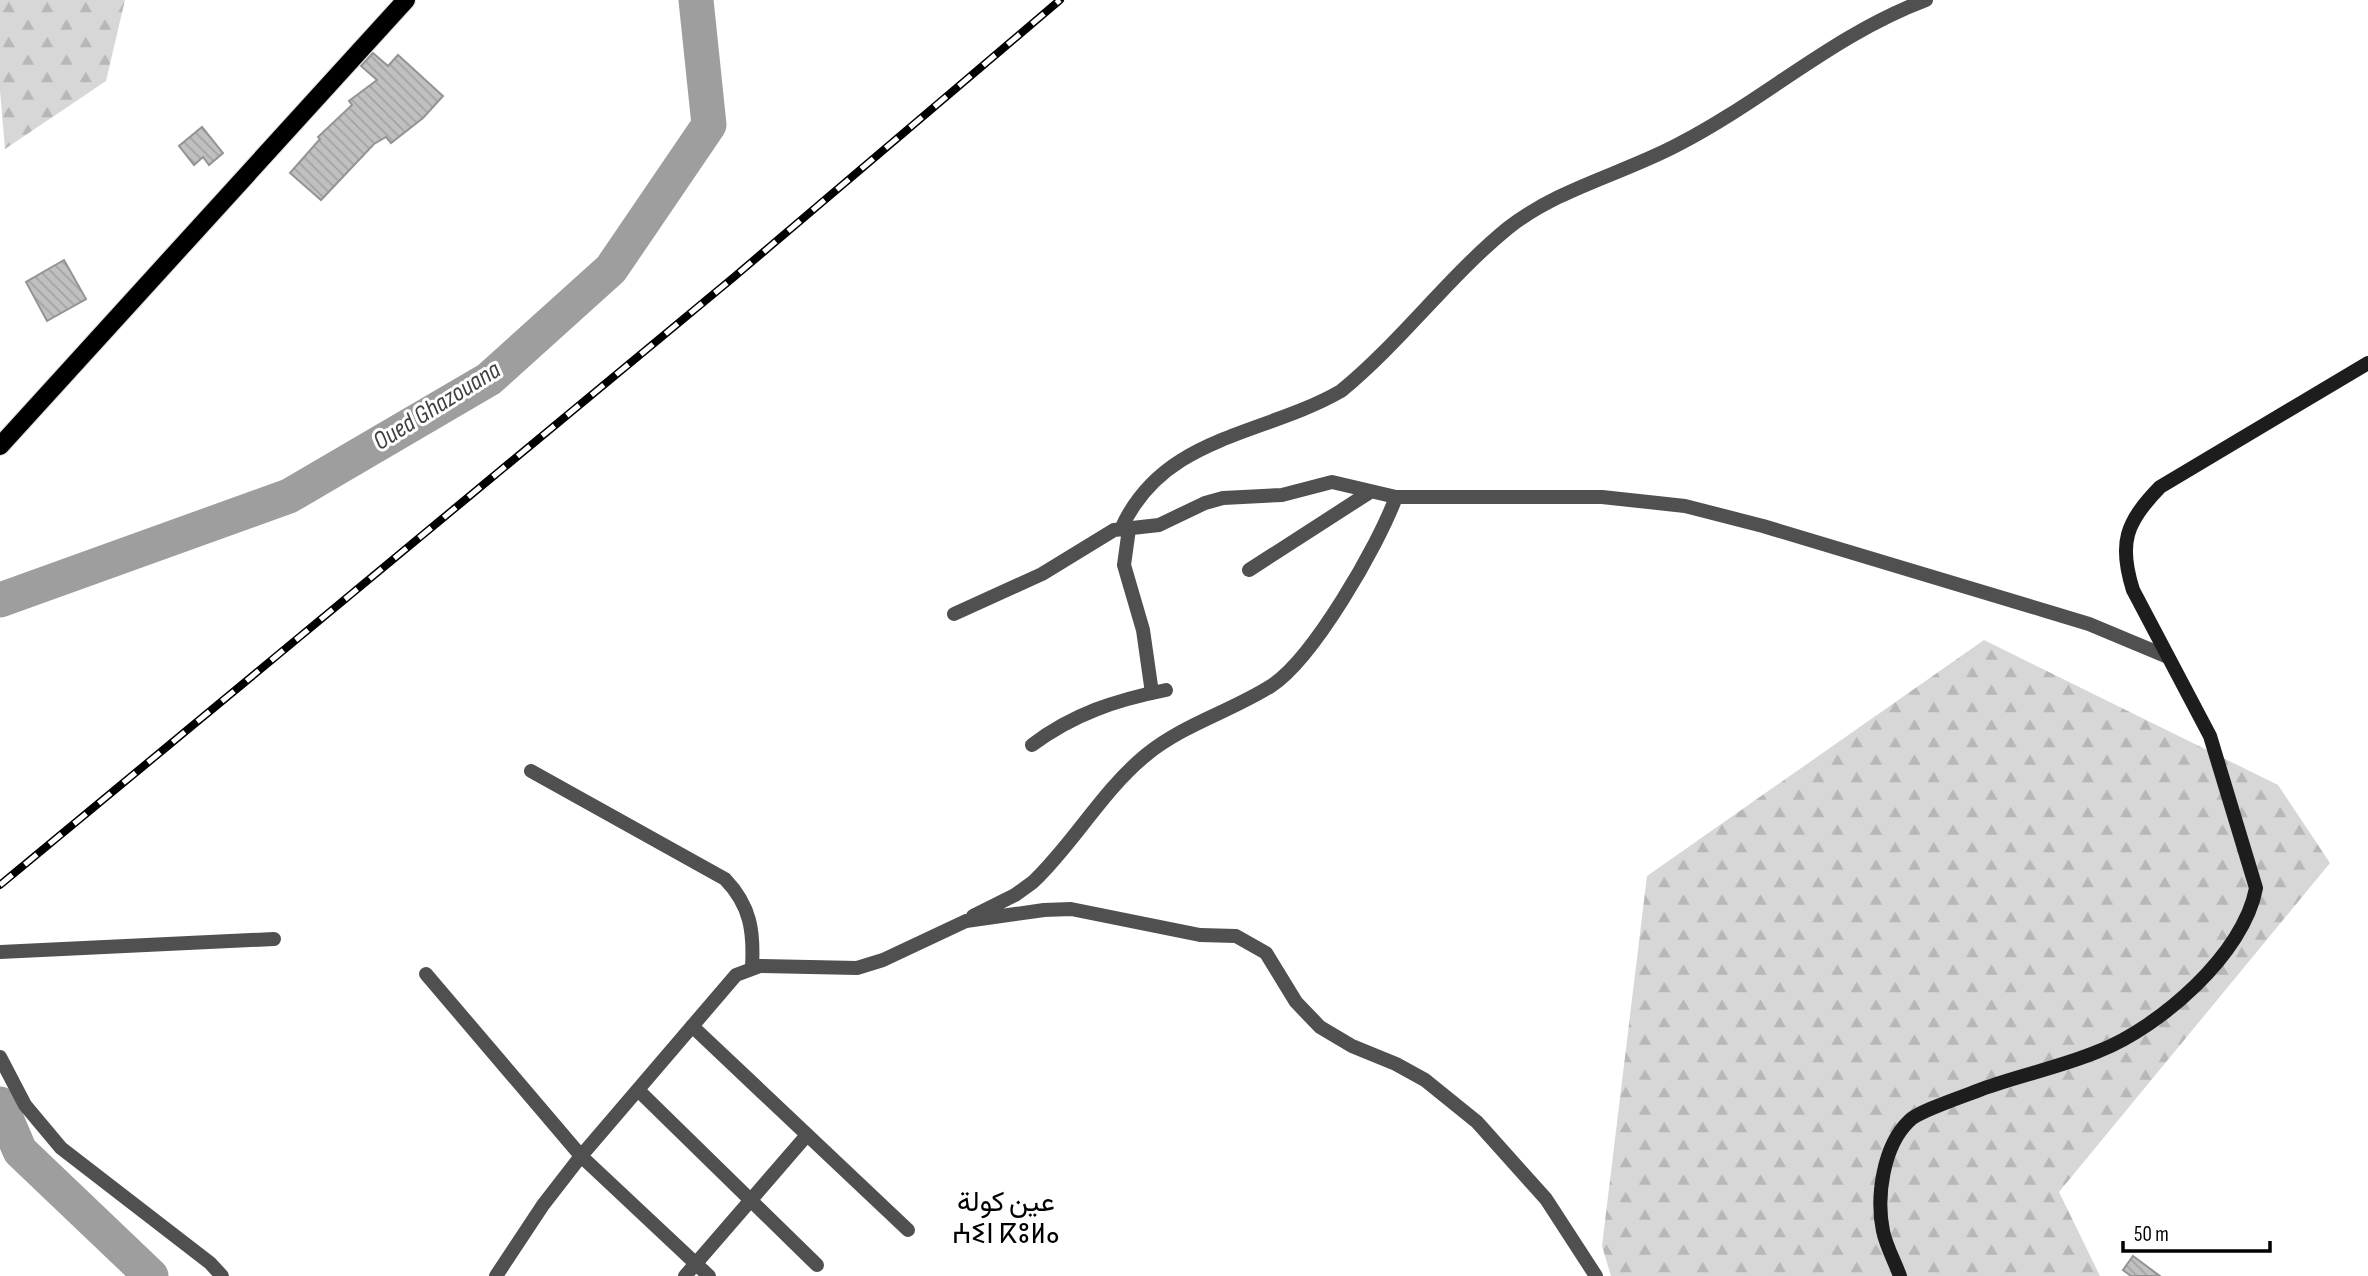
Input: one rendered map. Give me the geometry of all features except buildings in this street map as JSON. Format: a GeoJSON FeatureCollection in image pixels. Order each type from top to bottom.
{"type":"FeatureCollection","features":[{"type":"Feature","properties":{"kind":"main road"},"geometry":{"type":"LineString","coordinates":[[0,446],[406,0]]}},
{"type":"Feature","properties":{"kind":"main road"},"geometry":{"type":"LineString","coordinates":[[1900,1276],[1883,1231],[1880,1191],[1890,1152],[1909,1120],[2007,1080],[2099,1051],[2122,1039],[2159,1015],[2209,973],[2231,948],[2252,910],[2256,888],[2210,736],[2133,590],[2124,564],[2124,544],[2134,516],[2160,487],[2183,470],[2368,363]]}},
{"type":"Feature","properties":{"kind":"street"},"geometry":{"type":"LineString","coordinates":[[1032,745],[1077,717],[1125,699],[1159,692],[1124,565],[1125,529],[1145,491],[1190,455],[1223,437],[1322,401],[1341,391],[1493,243],[1524,217],[1557,197],[1677,146],[1844,37],[1926,0]]}},
{"type":"Feature","properties":{"kind":"street"},"geometry":{"type":"LineString","coordinates":[[954,614],[1020,585],[1125,529],[1159,525],[1213,501],[1282,495],[1323,482],[1340,482],[1396,498],[1602,497],[1685,506],[1763,526],[2078,621],[2168,657]]}},
{"type":"Feature","properties":{"kind":"street"},"geometry":{"type":"LineString","coordinates":[[1249,570],[1370,492]]}},
{"type":"Feature","properties":{"kind":"street"},"geometry":{"type":"LineString","coordinates":[[496,1276],[543,1205],[581,1156],[729,981],[752,967],[857,968],[883,960],[965,921],[1033,882],[1129,771],[1154,750],[1187,728],[1271,686],[1298,663],[1374,545],[1396,498]]}},
{"type":"Feature","properties":{"kind":"street"},"geometry":{"type":"LineString","coordinates":[[531,771],[725,879],[742,898],[751,922],[752,967]]}},
{"type":"Feature","properties":{"kind":"street"},"geometry":{"type":"LineString","coordinates":[[965,921],[1071,909],[1200,934],[1236,936],[1258,945],[1273,960],[1296,1002],[1320,1027],[1352,1046],[1396,1064],[1425,1080],[1476,1122],[1546,1199],[1596,1276]]}},
{"type":"Feature","properties":{"kind":"street"},"geometry":{"type":"LineString","coordinates":[[0,952],[274,939]]}},
{"type":"Feature","properties":{"kind":"street"},"geometry":{"type":"LineString","coordinates":[[426,974],[581,1156],[709,1276]]}},
{"type":"Feature","properties":{"kind":"street"},"geometry":{"type":"LineString","coordinates":[[692,1026],[908,1230]]}},
{"type":"Feature","properties":{"kind":"street"},"geometry":{"type":"LineString","coordinates":[[0,1057],[24,1105],[61,1148],[210,1263],[222,1276]]}},
{"type":"Feature","properties":{"kind":"street"},"geometry":{"type":"LineString","coordinates":[[638,1090],[817,1265]]}},
{"type":"Feature","properties":{"kind":"street"},"geometry":{"type":"LineString","coordinates":[[685,1276],[807,1135]]}},
{"type":"Feature","properties":{"kind":"green space"},"geometry":{"type":"Polygon","coordinates":[[[0,0],[125,0],[106,81],[5,149],[0,91],[0,0]]]}},
{"type":"Feature","properties":{"kind":"green space"},"geometry":{"type":"Polygon","coordinates":[[[1984,640],[2278,785],[2330,863],[2059,1192],[2100,1276],[1611,1276],[1602,1246],[1647,876],[1984,640]]]}},
{"type":"Feature","properties":{"kind":"waterway","name":"Oued Ghazouana"},"geometry":{"type":"LineString","coordinates":[[0,600],[289,496],[489,379],[611,269],[709,125],[696,0]]}},
{"type":"Feature","properties":{"kind":"waterway","name":"Oued Ghazouana"},"geometry":{"type":"LineString","coordinates":[[0,1104],[20,1151],[151,1276]]}},
{"type":"Feature","properties":{"kind":"railway"},"geometry":{"type":"LineString","coordinates":[[0,885],[734,277],[1060,0]]}},
{"type":"Feature","properties":{"kind":"district","name":"عين كولة ⵄⵉⵏ ⴽⵓⵍⴰ"},"geometry":{"type":"Point","coordinates":[1006,1218]}}]}
